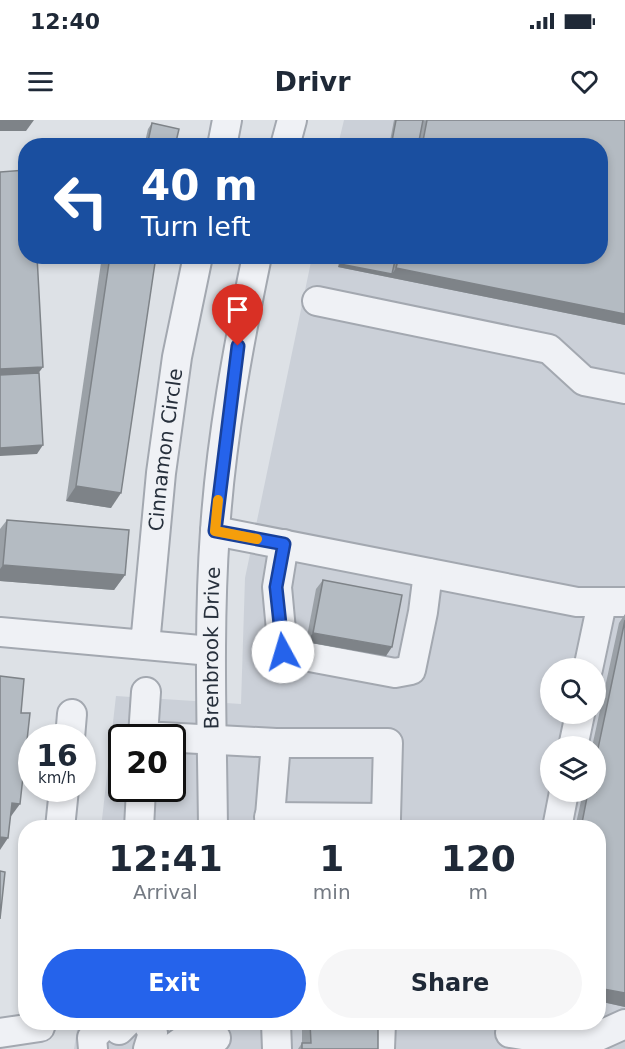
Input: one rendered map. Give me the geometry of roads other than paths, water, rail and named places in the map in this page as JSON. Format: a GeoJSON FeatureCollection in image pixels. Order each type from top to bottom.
{"type":"FeatureCollection","features":[{"type":"Feature","properties":{"kind":"street"},"geometry":{"type":"LineString","coordinates":[[224,138],[227,120]]}},
{"type":"Feature","properties":{"kind":"street"},"geometry":{"type":"LineString","coordinates":[[287,138],[292,120]]}},
{"type":"Feature","properties":{"kind":"street","name":"Cinnamon Circle"},"geometry":{"type":"LineString","coordinates":[[146,645],[161,473],[177,357],[196,264]]}},
{"type":"Feature","properties":{"kind":"street","name":"Brenbrook Drive"},"geometry":{"type":"LineString","coordinates":[[213,820],[211,651],[215,531],[238,346],[255,264]]}},
{"type":"Feature","properties":{"kind":"street"},"geometry":{"type":"LineString","coordinates":[[317,301],[549,349],[584,381],[625,389]]}},
{"type":"Feature","properties":{"kind":"street"},"geometry":{"type":"LineString","coordinates":[[215,531],[577,602],[613,602],[592,658]]}},
{"type":"Feature","properties":{"kind":"street"},"geometry":{"type":"LineString","coordinates":[[284,544],[276,587],[283,652],[395,673],[411,670],[423,612],[428,573]]}},
{"type":"Feature","properties":{"kind":"street"},"geometry":{"type":"LineString","coordinates":[[0,633],[211,651]]}},
{"type":"Feature","properties":{"kind":"street"},"geometry":{"type":"LineString","coordinates":[[144,724],[146,692]]}},
{"type":"Feature","properties":{"kind":"street"},"geometry":{"type":"LineString","coordinates":[[186,739],[276,744],[388,743],[386,820]]}},
{"type":"Feature","properties":{"kind":"street"},"geometry":{"type":"LineString","coordinates":[[269,820],[276,744]]}},
{"type":"Feature","properties":{"kind":"street"},"geometry":{"type":"LineString","coordinates":[[61,820],[63,802]]}},
{"type":"Feature","properties":{"kind":"street"},"geometry":{"type":"LineString","coordinates":[[139,820],[140,802]]}},
{"type":"Feature","properties":{"kind":"street"},"geometry":{"type":"LineString","coordinates":[[559,820],[562,802]]}},
{"type":"Feature","properties":{"kind":"street"},"geometry":{"type":"LineString","coordinates":[[581,1044],[625,1024]]}},
{"type":"Feature","properties":{"kind":"street"},"geometry":{"type":"LineString","coordinates":[[0,1033],[20,1030]]}},
{"type":"Feature","properties":{"kind":"street"},"geometry":{"type":"LineString","coordinates":[[148,1049],[153,1033],[151,1030]]}},
{"type":"Feature","properties":{"kind":"street"},"geometry":{"type":"LineString","coordinates":[[276,1030],[277,1049]]}},
{"type":"Feature","properties":{"kind":"street"},"geometry":{"type":"LineString","coordinates":[[380,1049],[381,1030]]}},
{"type":"Feature","properties":{"kind":"street"},"geometry":{"type":"LineString","coordinates":[[509,1035],[547,1045],[625,1046]]}},
{"type":"Feature","properties":{"kind":"street"},"geometry":{"type":"LineString","coordinates":[[171,1049],[181,1042],[216,1037]]}}]}
